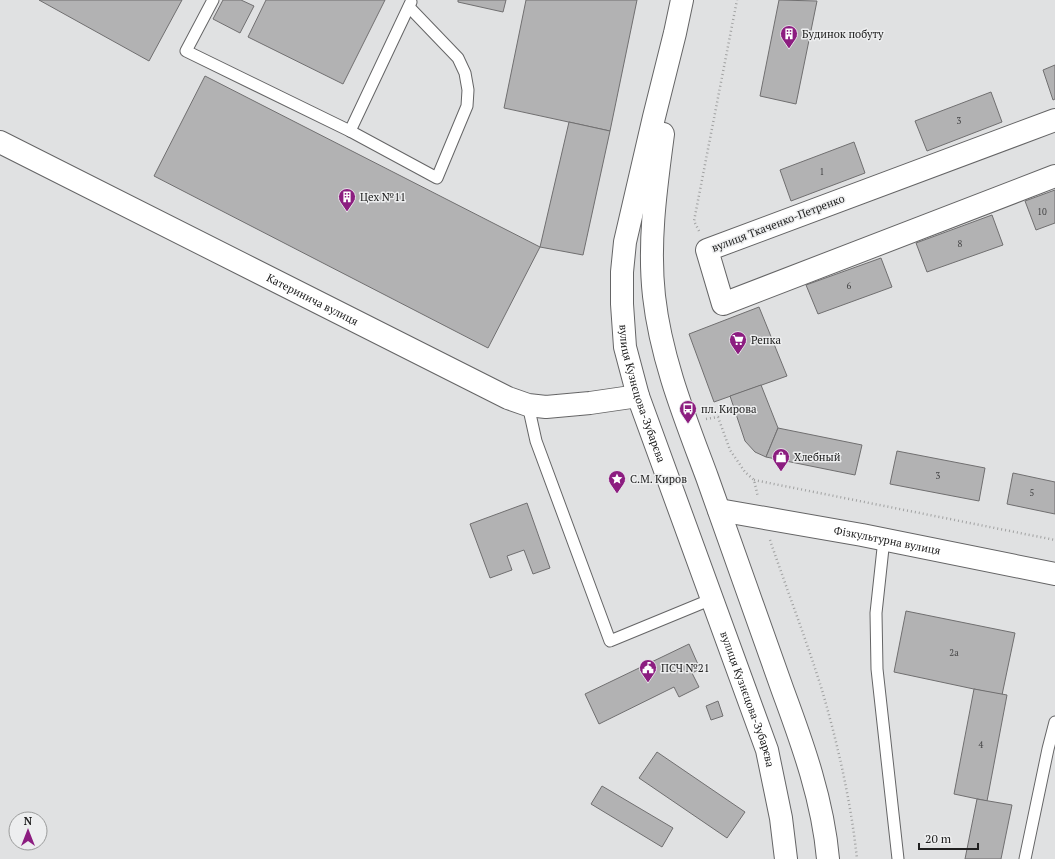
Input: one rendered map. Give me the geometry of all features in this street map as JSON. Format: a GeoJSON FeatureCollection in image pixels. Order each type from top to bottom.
{"type":"FeatureCollection","features":[{"type":"Feature","properties":{"kind":"street","name":"вулиця Кузнєцова-Зубарєва"},"geometry":{"type":"LineString","coordinates":[[682,0],[625,242],[622,272],[622,304],[625,348],[638,396],[768,750],[781,818],[786,859]]}},
{"type":"Feature","properties":{"kind":"street","name":"вулиця Кузнєцова-Зубарєва"},"geometry":{"type":"LineString","coordinates":[[675,33],[655,205],[651,253],[654,296],[660,332],[669,369],[798,733],[815,791],[826,840],[828,859]]}},
{"type":"Feature","properties":{"kind":"street","name":"вулиця Ткаченко-Петренко"},"geometry":{"type":"LineString","coordinates":[[1055,120],[707,250],[723,304],[1055,176]]}},
{"type":"Feature","properties":{"kind":"street","name":"Катеринича вулиця"},"geometry":{"type":"LineString","coordinates":[[0,142],[508,398],[528,405],[546,406],[590,403],[638,396]]}},
{"type":"Feature","properties":{"kind":"street","name":"Фізкультурна вулиця"},"geometry":{"type":"LineString","coordinates":[[719,510],[884,539],[1055,574]]}},
{"type":"Feature","properties":{"kind":"lane"},"geometry":{"type":"LineString","coordinates":[[213,0],[186,51],[350,131],[437,178],[466,106],[468,90],[465,73],[458,58],[411,3],[350,131]]}},
{"type":"Feature","properties":{"kind":"lane"},"geometry":{"type":"LineString","coordinates":[[528,405],[536,442],[610,641],[712,600]]}},
{"type":"Feature","properties":{"kind":"lane"},"geometry":{"type":"LineString","coordinates":[[884,539],[876,612],[877,669],[898,859]]}},
{"type":"Feature","properties":{"kind":"lane"},"geometry":{"type":"LineString","coordinates":[[1025,859],[1055,722]]}},
{"type":"Feature","properties":{"kind":"path"},"geometry":{"type":"LineString","coordinates":[[707,250],[694,222],[737,0]]}},
{"type":"Feature","properties":{"kind":"path"},"geometry":{"type":"LineString","coordinates":[[718,417],[730,450],[746,472],[754,480],[762,517],[821,688],[835,735],[858,859]]}},
{"type":"Feature","properties":{"kind":"path"},"geometry":{"type":"LineString","coordinates":[[754,480],[1055,540]]}},
{"type":"Feature","properties":{"kind":"building"},"geometry":{"type":"Polygon","coordinates":[[[39,0],[182,0],[149,61],[39,0]]]}},
{"type":"Feature","properties":{"kind":"building"},"geometry":{"type":"Polygon","coordinates":[[[223,0],[241,0],[254,6],[240,33],[213,19],[223,0]]]}},
{"type":"Feature","properties":{"kind":"building"},"geometry":{"type":"Polygon","coordinates":[[[266,0],[385,0],[343,84],[248,37],[266,0]]]}},
{"type":"Feature","properties":{"kind":"building"},"geometry":{"type":"Polygon","coordinates":[[[458,0],[506,0],[503,12],[458,2],[458,0]]]}},
{"type":"Feature","properties":{"kind":"building"},"geometry":{"type":"Polygon","coordinates":[[[526,0],[637,0],[610,131],[504,108],[526,0]]]}},
{"type":"Feature","properties":{"kind":"building","name":"Будинок побуту"},"geometry":{"type":"Polygon","coordinates":[[[779,0],[817,1],[796,104],[760,96],[779,0]]]}},
{"type":"Feature","properties":{"kind":"building"},"geometry":{"type":"Polygon","coordinates":[[[1055,65],[1055,99],[1053,100],[1043,70],[1055,65]]]}},
{"type":"Feature","properties":{"kind":"building","name":"Цех №11"},"geometry":{"type":"Polygon","coordinates":[[[205,76],[540,247],[488,348],[154,176],[205,76]]]}},
{"type":"Feature","properties":{"kind":"building"},"geometry":{"type":"Polygon","coordinates":[[[991,92],[1002,122],[927,151],[915,121],[991,92]]]}},
{"type":"Feature","properties":{"kind":"building"},"geometry":{"type":"Polygon","coordinates":[[[569,122],[610,131],[583,255],[540,247],[569,122]]]}},
{"type":"Feature","properties":{"kind":"building"},"geometry":{"type":"Polygon","coordinates":[[[854,142],[865,173],[791,201],[780,170],[854,142]]]}},
{"type":"Feature","properties":{"kind":"building"},"geometry":{"type":"Polygon","coordinates":[[[1055,190],[1055,223],[1036,230],[1025,201],[1055,190]]]}},
{"type":"Feature","properties":{"kind":"building"},"geometry":{"type":"Polygon","coordinates":[[[992,215],[1003,245],[927,272],[916,243],[992,215]]]}},
{"type":"Feature","properties":{"kind":"building"},"geometry":{"type":"Polygon","coordinates":[[[881,258],[892,287],[818,314],[806,285],[881,258]]]}},
{"type":"Feature","properties":{"kind":"building","name":"Репка"},"geometry":{"type":"Polygon","coordinates":[[[759,307],[787,376],[714,402],[689,334],[759,307]]]}},
{"type":"Feature","properties":{"kind":"building"},"geometry":{"type":"Polygon","coordinates":[[[761,385],[778,428],[766,457],[755,452],[745,441],[730,396],[761,385]]]}},
{"type":"Feature","properties":{"kind":"building"},"geometry":{"type":"Polygon","coordinates":[[[778,428],[862,445],[855,475],[766,457],[778,428]]]}},
{"type":"Feature","properties":{"kind":"building"},"geometry":{"type":"Polygon","coordinates":[[[897,451],[985,468],[979,501],[890,484],[897,451]]]}},
{"type":"Feature","properties":{"kind":"building"},"geometry":{"type":"Polygon","coordinates":[[[1013,473],[1055,482],[1055,514],[1007,504],[1013,473]]]}},
{"type":"Feature","properties":{"kind":"building"},"geometry":{"type":"Polygon","coordinates":[[[527,503],[550,568],[533,574],[524,550],[507,556],[512,570],[490,578],[470,524],[527,503]]]}},
{"type":"Feature","properties":{"kind":"building"},"geometry":{"type":"Polygon","coordinates":[[[906,611],[1015,633],[1002,695],[894,672],[906,611]]]}},
{"type":"Feature","properties":{"kind":"building"},"geometry":{"type":"Polygon","coordinates":[[[689,644],[700,669],[692,673],[699,687],[679,697],[674,687],[599,724],[585,694],[689,644]]]}},
{"type":"Feature","properties":{"kind":"building"},"geometry":{"type":"Polygon","coordinates":[[[974,689],[1007,695],[987,801],[954,794],[974,689]]]}},
{"type":"Feature","properties":{"kind":"building"},"geometry":{"type":"Polygon","coordinates":[[[718,701],[723,716],[711,720],[706,706],[718,701]]]}},
{"type":"Feature","properties":{"kind":"building"},"geometry":{"type":"Polygon","coordinates":[[[657,752],[745,812],[727,838],[639,778],[657,752]]]}},
{"type":"Feature","properties":{"kind":"building"},"geometry":{"type":"Polygon","coordinates":[[[602,786],[673,828],[662,847],[591,804],[602,786]]]}},
{"type":"Feature","properties":{"kind":"building"},"geometry":{"type":"Polygon","coordinates":[[[977,799],[1012,805],[1001,859],[965,859],[977,799]]]}},
{"type":"Feature","properties":{"kind":"place","name":"Будинок побуту"},"geometry":{"type":"Point","coordinates":[789,49]}},
{"type":"Feature","properties":{"kind":"place","name":"Цех №11"},"geometry":{"type":"Point","coordinates":[347,212]}},
{"type":"Feature","properties":{"kind":"place","name":"Репка"},"geometry":{"type":"Point","coordinates":[738,355]}},
{"type":"Feature","properties":{"kind":"place","name":"пл. Кирова"},"geometry":{"type":"Point","coordinates":[688,424]}},
{"type":"Feature","properties":{"kind":"place","name":"Хлебный"},"geometry":{"type":"Point","coordinates":[781,472]}},
{"type":"Feature","properties":{"kind":"place","name":"С.М. Киров"},"geometry":{"type":"Point","coordinates":[617,494]}},
{"type":"Feature","properties":{"kind":"place","name":"ПСЧ №21"},"geometry":{"type":"Point","coordinates":[648,683]}}]}
